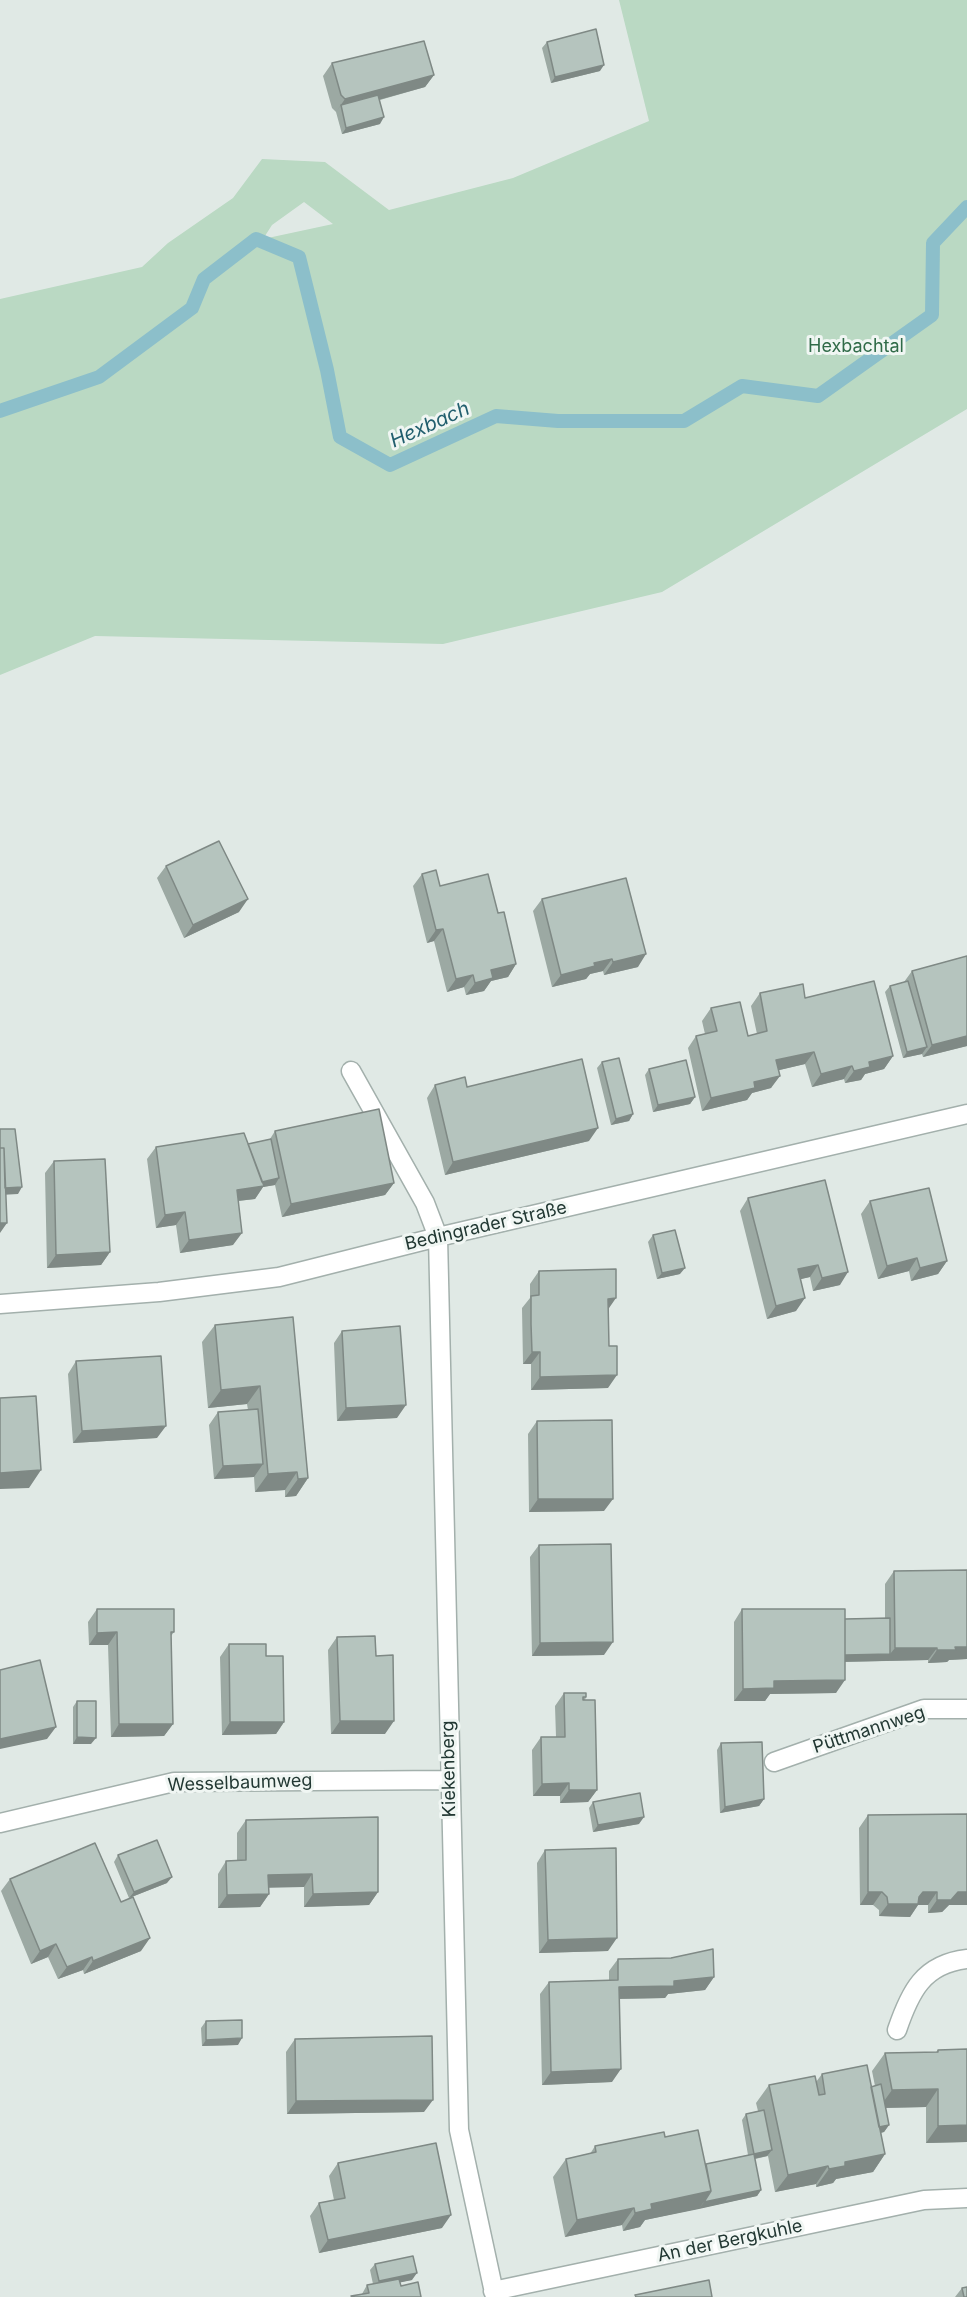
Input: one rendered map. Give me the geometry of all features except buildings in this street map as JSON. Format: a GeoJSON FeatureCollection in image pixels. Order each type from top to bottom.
{"type":"FeatureCollection","features":[{"type":"Feature","properties":{"kind":"street","name":"Kiekenberg"},"geometry":{"type":"LineString","coordinates":[[351,1071],[425,1203],[438,1237],[459,2130],[494,2294]]}},
{"type":"Feature","properties":{"kind":"street","name":"Bedingrader Straße"},"geometry":{"type":"LineString","coordinates":[[0,1304],[159,1292],[279,1277],[438,1237],[967,1114]]}},
{"type":"Feature","properties":{"kind":"street","name":"Püttmannweg"},"geometry":{"type":"LineString","coordinates":[[774,1762],[924,1709],[967,1709]]}},
{"type":"Feature","properties":{"kind":"street","name":"Wesselbaumweg"},"geometry":{"type":"LineString","coordinates":[[0,1823],[174,1782],[449,1780]]}},
{"type":"Feature","properties":{"kind":"street"},"geometry":{"type":"LineString","coordinates":[[897,2030],[909,1995],[927,1975],[948,1962],[967,1959]]}},
{"type":"Feature","properties":{"kind":"street","name":"An der Bergkuhle"},"geometry":{"type":"LineString","coordinates":[[494,2294],[924,2200],[967,2198]]}},
{"type":"Feature","properties":{"kind":"green space","name":"Hexbachtal"},"geometry":{"type":"Polygon","coordinates":[[[619,0],[967,0],[967,409],[662,592],[443,644],[95,636],[0,675],[0,299],[142,267],[168,243],[233,198],[262,159],[325,162],[389,210],[513,178],[649,121],[619,0]],[[304,202],[272,225],[263,239],[333,224],[304,202]]]}},
{"type":"Feature","properties":{"kind":"waterway","name":"Hexbach"},"geometry":{"type":"LineString","coordinates":[[0,411],[99,377],[192,308],[204,279],[256,239],[299,257],[327,370],[340,437],[390,465],[496,416],[558,421],[684,421],[742,386],[818,396],[932,315],[933,243],[967,207]]}}]}
